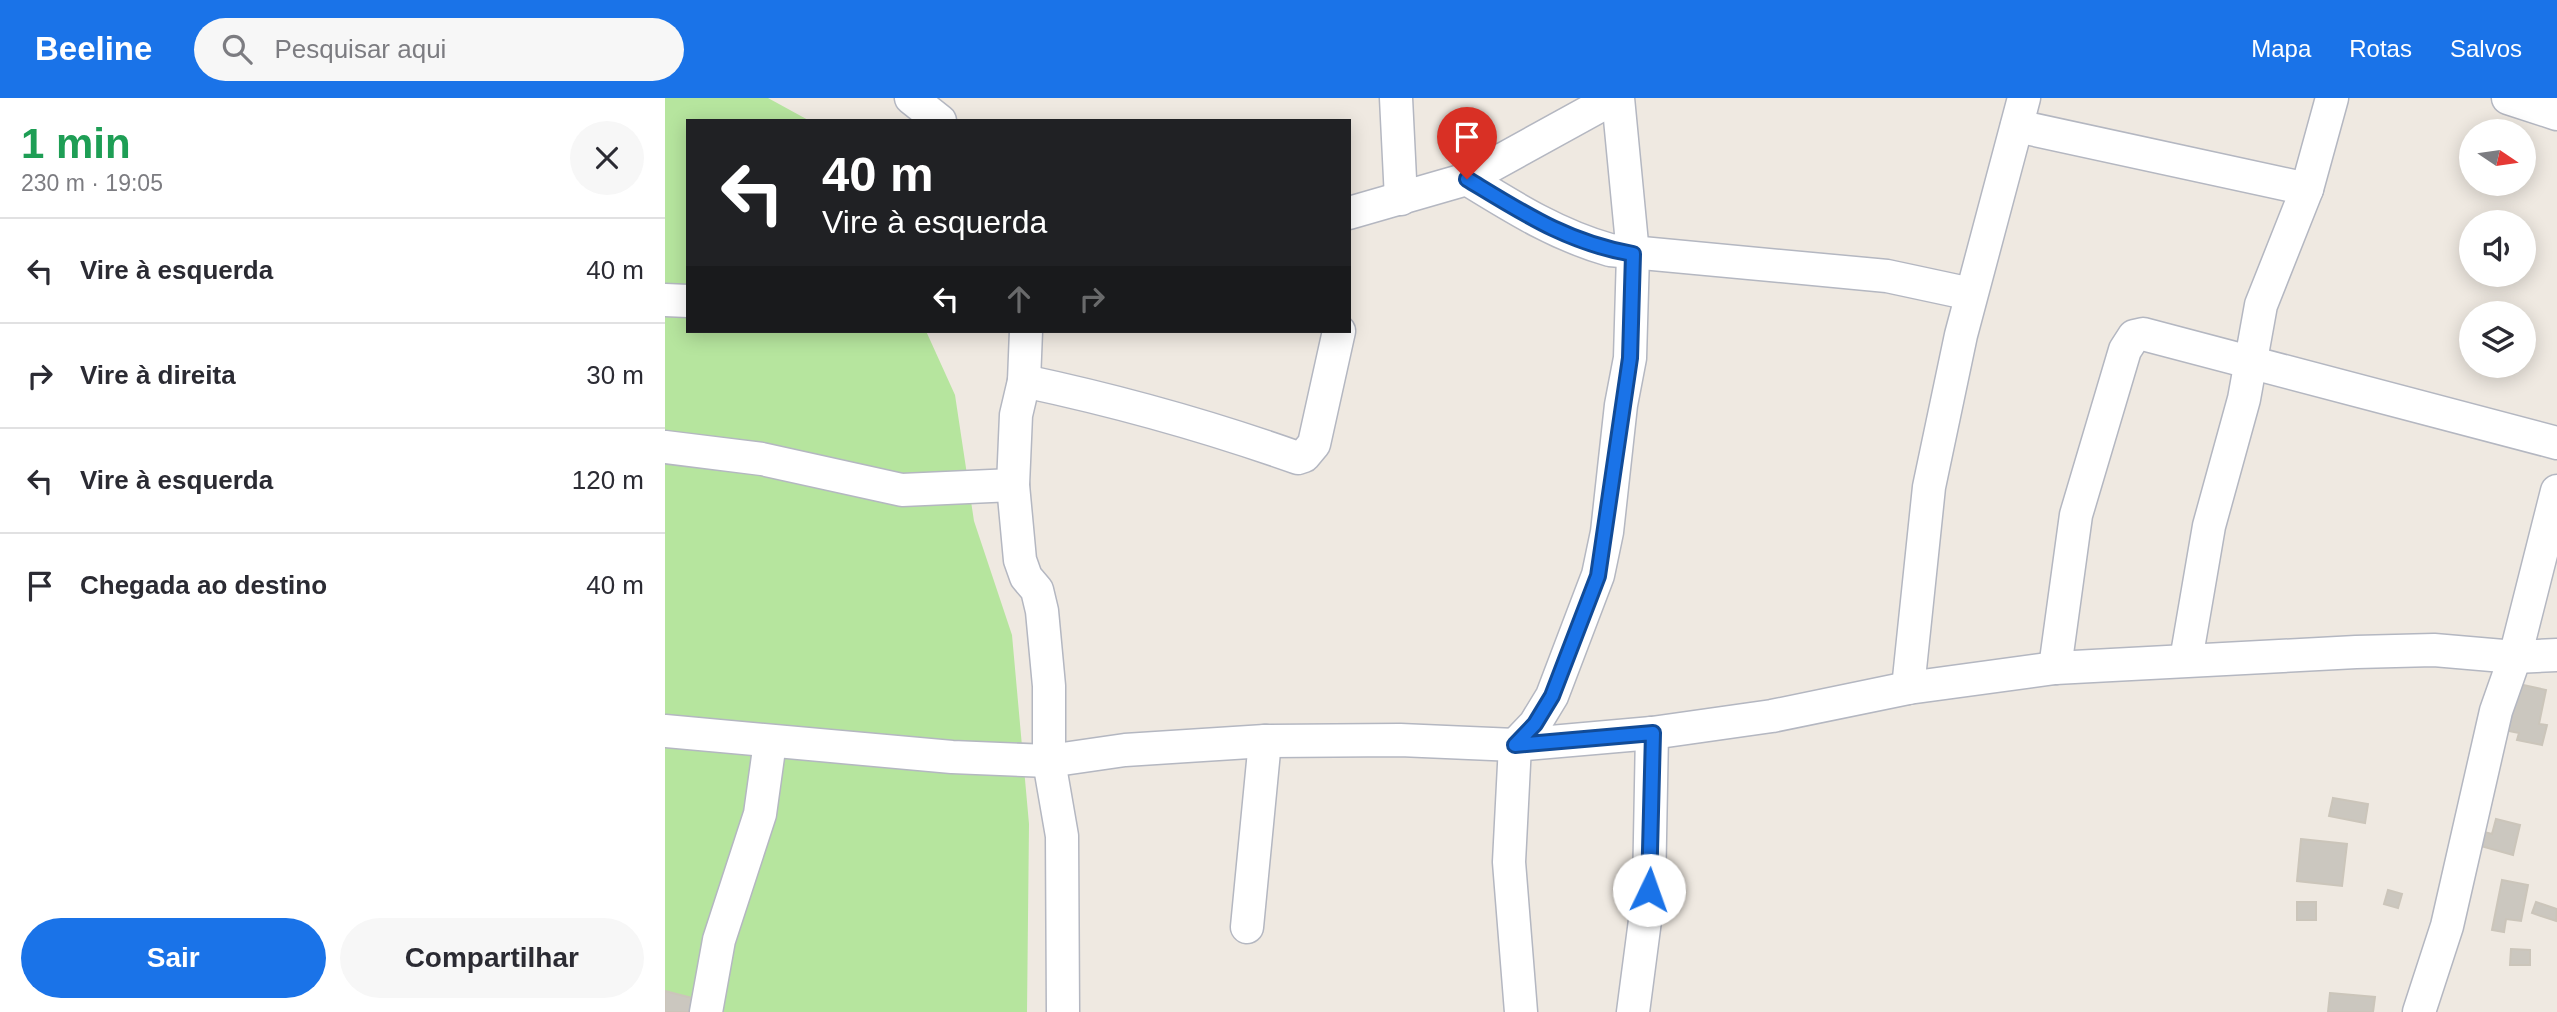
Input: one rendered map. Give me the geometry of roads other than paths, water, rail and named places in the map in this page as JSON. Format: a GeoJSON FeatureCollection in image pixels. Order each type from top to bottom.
{"type":"FeatureCollection","features":[{"type":"Feature","properties":{"kind":"street"},"geometry":{"type":"LineString","coordinates":[[911,98],[937,119]]}},
{"type":"Feature","properties":{"kind":"street"},"geometry":{"type":"LineString","coordinates":[[1396,98],[1401,200]]}},
{"type":"Feature","properties":{"kind":"street"},"geometry":{"type":"LineString","coordinates":[[1351,212],[1467,179],[1616,98],[1633,254],[1630,358],[1598,576],[1552,696],[1535,724],[1515,745],[1510,863],[1521,1012]]}},
{"type":"Feature","properties":{"kind":"street"},"geometry":{"type":"LineString","coordinates":[[2186,660],[2209,526],[2243,399],[2261,305],[2307,189],[2333,98]]}},
{"type":"Feature","properties":{"kind":"street"},"geometry":{"type":"LineString","coordinates":[[2508,98],[2557,114]]}},
{"type":"Feature","properties":{"kind":"street"},"geometry":{"type":"LineString","coordinates":[[1907,688],[1929,487],[1971,294],[2020,112],[2307,189]]}},
{"type":"Feature","properties":{"kind":"street"},"geometry":{"type":"LineString","coordinates":[[1467,179],[1539,224],[1571,239],[1633,254],[1887,276],[1971,294]]}},
{"type":"Feature","properties":{"kind":"street"},"geometry":{"type":"LineString","coordinates":[[665,300],[686,301]]}},
{"type":"Feature","properties":{"kind":"street"},"geometry":{"type":"LineString","coordinates":[[1026,333],[1024,381],[1016,415],[1013,485],[1020,560],[1025,576],[1037,590],[1042,611],[1049,685],[1049,761],[1062,836],[1063,1012]]}},
{"type":"Feature","properties":{"kind":"street"},"geometry":{"type":"LineString","coordinates":[[1024,381],[1171,415],[1298,458],[1304,456],[1314,444],[1339,333]]}},
{"type":"Feature","properties":{"kind":"street"},"geometry":{"type":"LineString","coordinates":[[2055,668],[2076,515],[2129,342],[2134,336],[2143,334],[2557,443]]}},
{"type":"Feature","properties":{"kind":"street"},"geometry":{"type":"LineString","coordinates":[[665,447],[762,459],[902,490],[1013,485]]}},
{"type":"Feature","properties":{"kind":"street"},"geometry":{"type":"LineString","coordinates":[[2419,1012],[2447,926],[2496,711],[2515,657],[2557,491]]}},
{"type":"Feature","properties":{"kind":"street"},"geometry":{"type":"LineString","coordinates":[[665,732],[1049,761],[1125,750],[1265,741],[1400,740],[1515,745],[1653,733],[1772,716],[1907,688],[2055,668],[2434,650],[2515,657],[2557,655]]}},
{"type":"Feature","properties":{"kind":"street"},"geometry":{"type":"LineString","coordinates":[[1633,1012],[1649,890],[1653,733]]}},
{"type":"Feature","properties":{"kind":"street"},"geometry":{"type":"LineString","coordinates":[[1247,927],[1265,741]]}},
{"type":"Feature","properties":{"kind":"street"},"geometry":{"type":"LineString","coordinates":[[706,1012],[719,940],[760,814],[770,742]]}}]}
